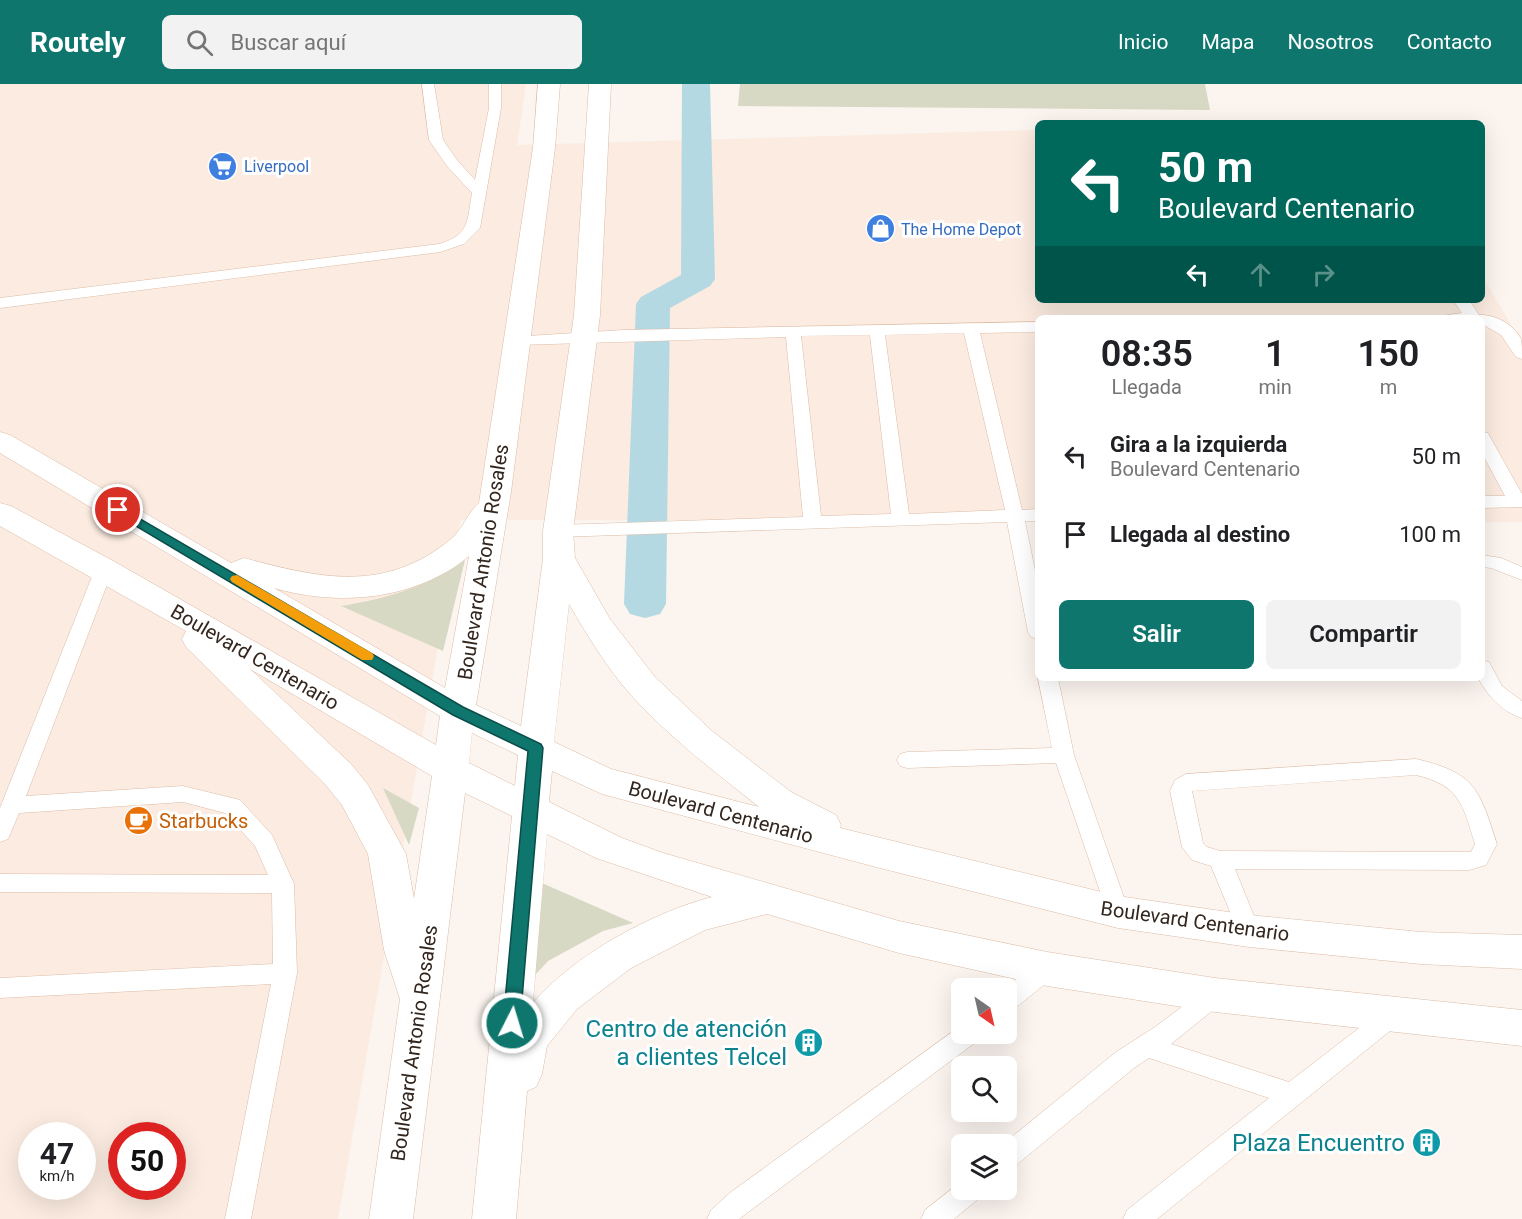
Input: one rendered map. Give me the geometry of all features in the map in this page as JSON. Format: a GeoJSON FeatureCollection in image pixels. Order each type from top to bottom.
{"type":"FeatureCollection","features":[{"type":"Feature","properties":{"kind":"main road","name":"Boulevard Antonio Rosales"},"geometry":{"type":"LineString","coordinates":[[391,1219],[458,711],[496,492],[544,148],[549,84]]}},
{"type":"Feature","properties":{"kind":"main road"},"geometry":{"type":"LineString","coordinates":[[494,1217],[536,748],[585,336],[600,84]]}},
{"type":"Feature","properties":{"kind":"main road","name":"Boulevard Centenario"},"geometry":{"type":"LineString","coordinates":[[0,441],[458,711],[593,776],[630,789],[1118,912],[1249,931],[1421,948],[1522,952]]}},
{"type":"Feature","properties":{"kind":"main road"},"geometry":{"type":"LineString","coordinates":[[158,533],[246,569],[285,581],[347,588],[411,576],[441,562],[466,543],[482,524],[496,492]]}},
{"type":"Feature","properties":{"kind":"main road","name":"Boulevard Centenario"},"geometry":{"type":"LineString","coordinates":[[0,513],[105,569],[450,770],[609,848],[658,866],[899,937],[1047,969],[1215,995],[1522,1028]]}},
{"type":"Feature","properties":{"kind":"main road"},"geometry":{"type":"LineString","coordinates":[[559,545],[598,626],[643,686],[700,740],[778,802],[876,852]]}},
{"type":"Feature","properties":{"kind":"main road"},"geometry":{"type":"LineString","coordinates":[[163,604],[338,774],[355,795],[387,854],[404,950],[420,1002]]}},
{"type":"Feature","properties":{"kind":"main road"},"geometry":{"type":"LineString","coordinates":[[494,1217],[528,1039],[563,997],[617,956],[696,917],[765,899]]}},
{"type":"Feature","properties":{"kind":"lane"},"geometry":{"type":"LineString","coordinates":[[428,84],[436,140],[452,163],[480,193]]}},
{"type":"Feature","properties":{"kind":"lane"},"geometry":{"type":"LineString","coordinates":[[0,303],[457,244],[467,237],[473,228],[495,108],[495,84]]}},
{"type":"Feature","properties":{"kind":"lane"},"geometry":{"type":"LineString","coordinates":[[1485,320],[1497,323],[1507,330],[1522,354]]}},
{"type":"Feature","properties":{"kind":"lane"},"geometry":{"type":"LineString","coordinates":[[517,340],[624,335],[1035,327]]}},
{"type":"Feature","properties":{"kind":"lane"},"geometry":{"type":"LineString","coordinates":[[971,328],[1015,516],[1035,617]]}},
{"type":"Feature","properties":{"kind":"lane"},"geometry":{"type":"LineString","coordinates":[[877,330],[901,520]]}},
{"type":"Feature","properties":{"kind":"lane"},"geometry":{"type":"LineString","coordinates":[[793,332],[813,523]]}},
{"type":"Feature","properties":{"kind":"lane"},"geometry":{"type":"LineString","coordinates":[[1485,442],[1520,501],[1485,502]]}},
{"type":"Feature","properties":{"kind":"lane"},"geometry":{"type":"LineString","coordinates":[[559,545],[603,530],[1035,515]]}},
{"type":"Feature","properties":{"kind":"lane"},"geometry":{"type":"LineString","coordinates":[[1485,561],[1494,562],[1522,574]]}},
{"type":"Feature","properties":{"kind":"lane"},"geometry":{"type":"LineString","coordinates":[[0,833],[105,569]]}},
{"type":"Feature","properties":{"kind":"lane"},"geometry":{"type":"LineString","coordinates":[[1485,673],[1495,691],[1522,711]]}},
{"type":"Feature","properties":{"kind":"lane"},"geometry":{"type":"LineString","coordinates":[[1049,681],[1064,755],[1118,912]]}},
{"type":"Feature","properties":{"kind":"lane"},"geometry":{"type":"LineString","coordinates":[[907,760],[1064,755]]}},
{"type":"Feature","properties":{"kind":"lane"},"geometry":{"type":"LineString","coordinates":[[1416,767],[1442,772],[1459,782],[1470,795],[1486,844],[1478,859],[1469,861],[1220,860],[1200,854],[1194,847],[1181,791],[1186,782],[1416,767]]}},
{"type":"Feature","properties":{"kind":"lane"},"geometry":{"type":"LineString","coordinates":[[12,805],[183,795],[232,806],[264,841],[283,884],[285,973],[238,1219]]}},
{"type":"Feature","properties":{"kind":"lane"},"geometry":{"type":"LineString","coordinates":[[1220,860],[1249,931]]}},
{"type":"Feature","properties":{"kind":"lane"},"geometry":{"type":"LineString","coordinates":[[0,883],[283,884]]}},
{"type":"Feature","properties":{"kind":"lane"},"geometry":{"type":"LineString","coordinates":[[1017,993],[1047,969]]}},
{"type":"Feature","properties":{"kind":"lane"},"geometry":{"type":"LineString","coordinates":[[0,988],[285,973]]}},
{"type":"Feature","properties":{"kind":"lane"},"geometry":{"type":"LineString","coordinates":[[1017,1149],[1125,1060],[1215,995]]}},
{"type":"Feature","properties":{"kind":"lane"},"geometry":{"type":"LineString","coordinates":[[1136,1219],[1393,1015]]}},
{"type":"Feature","properties":{"kind":"lane"},"geometry":{"type":"LineString","coordinates":[[720,1219],[740,1201],[953,1044]]}},
{"type":"Feature","properties":{"kind":"lane"},"geometry":{"type":"LineString","coordinates":[[1146,1046],[1293,1095]]}},
{"type":"Feature","properties":{"kind":"lane"},"geometry":{"type":"LineString","coordinates":[[934,1219],[957,1200]]}},
{"type":"Feature","properties":{"kind":"shaded area"},"geometry":{"type":"Polygon","coordinates":[[[0,84],[526,84],[517,145],[1035,130],[1035,303],[1485,303],[1485,281],[1522,343],[1522,522],[1485,522],[1485,315],[1035,315],[1035,521],[460,520],[338,1219],[0,1219],[0,84]]]}},
{"type":"Feature","properties":{"kind":"green space"},"geometry":{"type":"Polygon","coordinates":[[[740,84],[1205,84],[1210,110],[738,106],[740,84]]]}},
{"type":"Feature","properties":{"kind":"green space"},"geometry":{"type":"Polygon","coordinates":[[[465,560],[443,651],[341,606],[374,600],[421,585],[465,560]]]}},
{"type":"Feature","properties":{"kind":"green space"},"geometry":{"type":"Polygon","coordinates":[[[383,788],[419,808],[409,845],[383,788]]]}},
{"type":"Feature","properties":{"kind":"green space"},"geometry":{"type":"Polygon","coordinates":[[[535,880],[633,923],[603,931],[548,961],[523,988],[535,880]]]}},
{"type":"Feature","properties":{"kind":"waterway"},"geometry":{"type":"LineString","coordinates":[[645,604],[653,304],[698,279],[696,84]]}},
{"type":"Feature","properties":{"kind":"slow traffic"},"geometry":{"type":"LineString","coordinates":[[237,579],[367,656]]}},
{"type":"Feature","properties":{"kind":"place","name":"Liverpool"},"geometry":{"type":"Point","coordinates":[223,166]}},
{"type":"Feature","properties":{"kind":"place","name":"The Home Depot"},"geometry":{"type":"Point","coordinates":[880,229]}},
{"type":"Feature","properties":{"kind":"place","name":"Starbucks"},"geometry":{"type":"Point","coordinates":[138,821]}},
{"type":"Feature","properties":{"kind":"place","name":"Centro de atención a clientes Telcel"},"geometry":{"type":"Point","coordinates":[808,1043]}},
{"type":"Feature","properties":{"kind":"place","name":"Plaza Encuentro"},"geometry":{"type":"Point","coordinates":[1426,1143]}},
{"type":"Feature","properties":{"kind":"route"},"geometry":{"type":"LineString","coordinates":[[118,510],[458,711],[536,748],[512,1023]]}}]}
